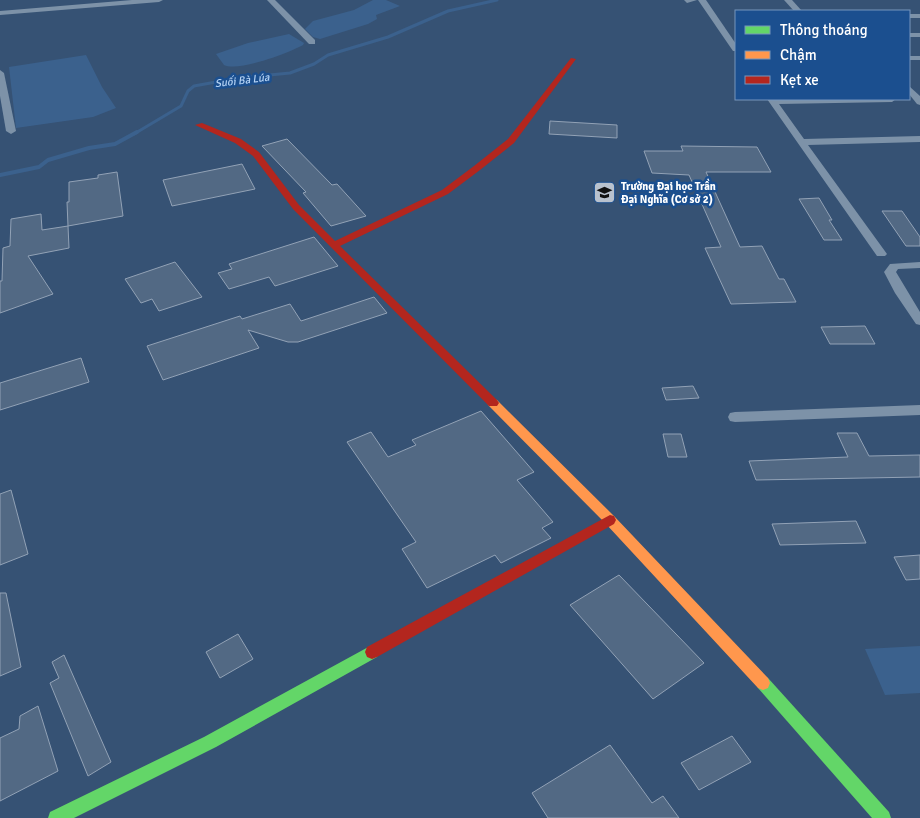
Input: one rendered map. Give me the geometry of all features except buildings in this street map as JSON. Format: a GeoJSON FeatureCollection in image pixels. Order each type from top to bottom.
{"type":"FeatureCollection","features":[{"type":"Feature","properties":{"kind":"street"},"geometry":{"type":"LineString","coordinates":[[0,13],[159,0]]}},
{"type":"Feature","properties":{"kind":"street"},"geometry":{"type":"LineString","coordinates":[[271,0],[312,42]]}},
{"type":"Feature","properties":{"kind":"street"},"geometry":{"type":"LineString","coordinates":[[702,0],[735,48]]}},
{"type":"Feature","properties":{"kind":"street"},"geometry":{"type":"LineString","coordinates":[[788,0],[797,10]]}},
{"type":"Feature","properties":{"kind":"street"},"geometry":{"type":"LineString","coordinates":[[334,245],[445,192],[477,168],[511,140],[573,59]]}},
{"type":"Feature","properties":{"kind":"street"},"geometry":{"type":"LineString","coordinates":[[0,73],[11,131]]}},
{"type":"Feature","properties":{"kind":"street"},"geometry":{"type":"LineString","coordinates":[[772,100],[880,254]]}},
{"type":"Feature","properties":{"kind":"street"},"geometry":{"type":"LineString","coordinates":[[200,125],[238,141],[256,154],[296,207],[610,520],[724,640],[875,815]]}},
{"type":"Feature","properties":{"kind":"street"},"geometry":{"type":"LineString","coordinates":[[801,142],[920,139]]}},
{"type":"Feature","properties":{"kind":"street"},"geometry":{"type":"LineString","coordinates":[[920,265],[894,266],[890,272],[901,293],[920,321]]}},
{"type":"Feature","properties":{"kind":"street"},"geometry":{"type":"LineString","coordinates":[[735,417],[920,410]]}},
{"type":"Feature","properties":{"kind":"street"},"geometry":{"type":"LineString","coordinates":[[56,818],[210,742],[610,520]]}},
{"type":"Feature","properties":{"kind":"water"},"geometry":{"type":"Polygon","coordinates":[[[373,0],[386,0],[400,6],[376,15],[377,19],[368,24],[320,39],[313,37],[305,29],[313,21],[354,10],[373,0]]]}},
{"type":"Feature","properties":{"kind":"water"},"geometry":{"type":"Polygon","coordinates":[[[289,34],[304,43],[303,45],[264,61],[241,66],[224,65],[216,54],[248,43],[289,34]]]}},
{"type":"Feature","properties":{"kind":"water"},"geometry":{"type":"Polygon","coordinates":[[[86,55],[102,87],[116,108],[93,117],[16,128],[9,67],[86,55]]]}},
{"type":"Feature","properties":{"kind":"water"},"geometry":{"type":"Polygon","coordinates":[[[920,646],[920,693],[885,695],[865,649],[920,646]]]}},
{"type":"Feature","properties":{"kind":"waterway","name":"Suối Bà Lúa"},"geometry":{"type":"LineString","coordinates":[[134,134],[181,106],[188,91],[194,86],[238,78],[290,73],[314,64],[328,55],[388,37],[448,11],[497,0]]}},
{"type":"Feature","properties":{"kind":"waterway","name":"Suối Bà Lúa"},"geometry":{"type":"LineString","coordinates":[[0,175],[39,167],[48,160],[89,148],[115,144],[137,132]]}},
{"type":"Feature","properties":{"kind":"traffic: fast"},"geometry":{"type":"LineString","coordinates":[[56,818],[210,742],[372,652]]}},
{"type":"Feature","properties":{"kind":"traffic: fast"},"geometry":{"type":"LineString","coordinates":[[763,683],[883,818]]}},
{"type":"Feature","properties":{"kind":"traffic: slow"},"geometry":{"type":"LineString","coordinates":[[493,403],[610,520],[763,683]]}},
{"type":"Feature","properties":{"kind":"traffic: jam"},"geometry":{"type":"LineString","coordinates":[[334,245],[445,192],[477,168],[511,141],[573,59]]}},
{"type":"Feature","properties":{"kind":"traffic: jam"},"geometry":{"type":"LineString","coordinates":[[199,125],[238,141],[256,154],[296,207],[493,403]]}},
{"type":"Feature","properties":{"kind":"traffic: jam"},"geometry":{"type":"LineString","coordinates":[[372,652],[610,520]]}},
{"type":"Feature","properties":{"kind":"place","name":"Trường Đại học Trần Đại Nghĩa (Cơ sở 2)"},"geometry":{"type":"Point","coordinates":[605,192]}}]}
